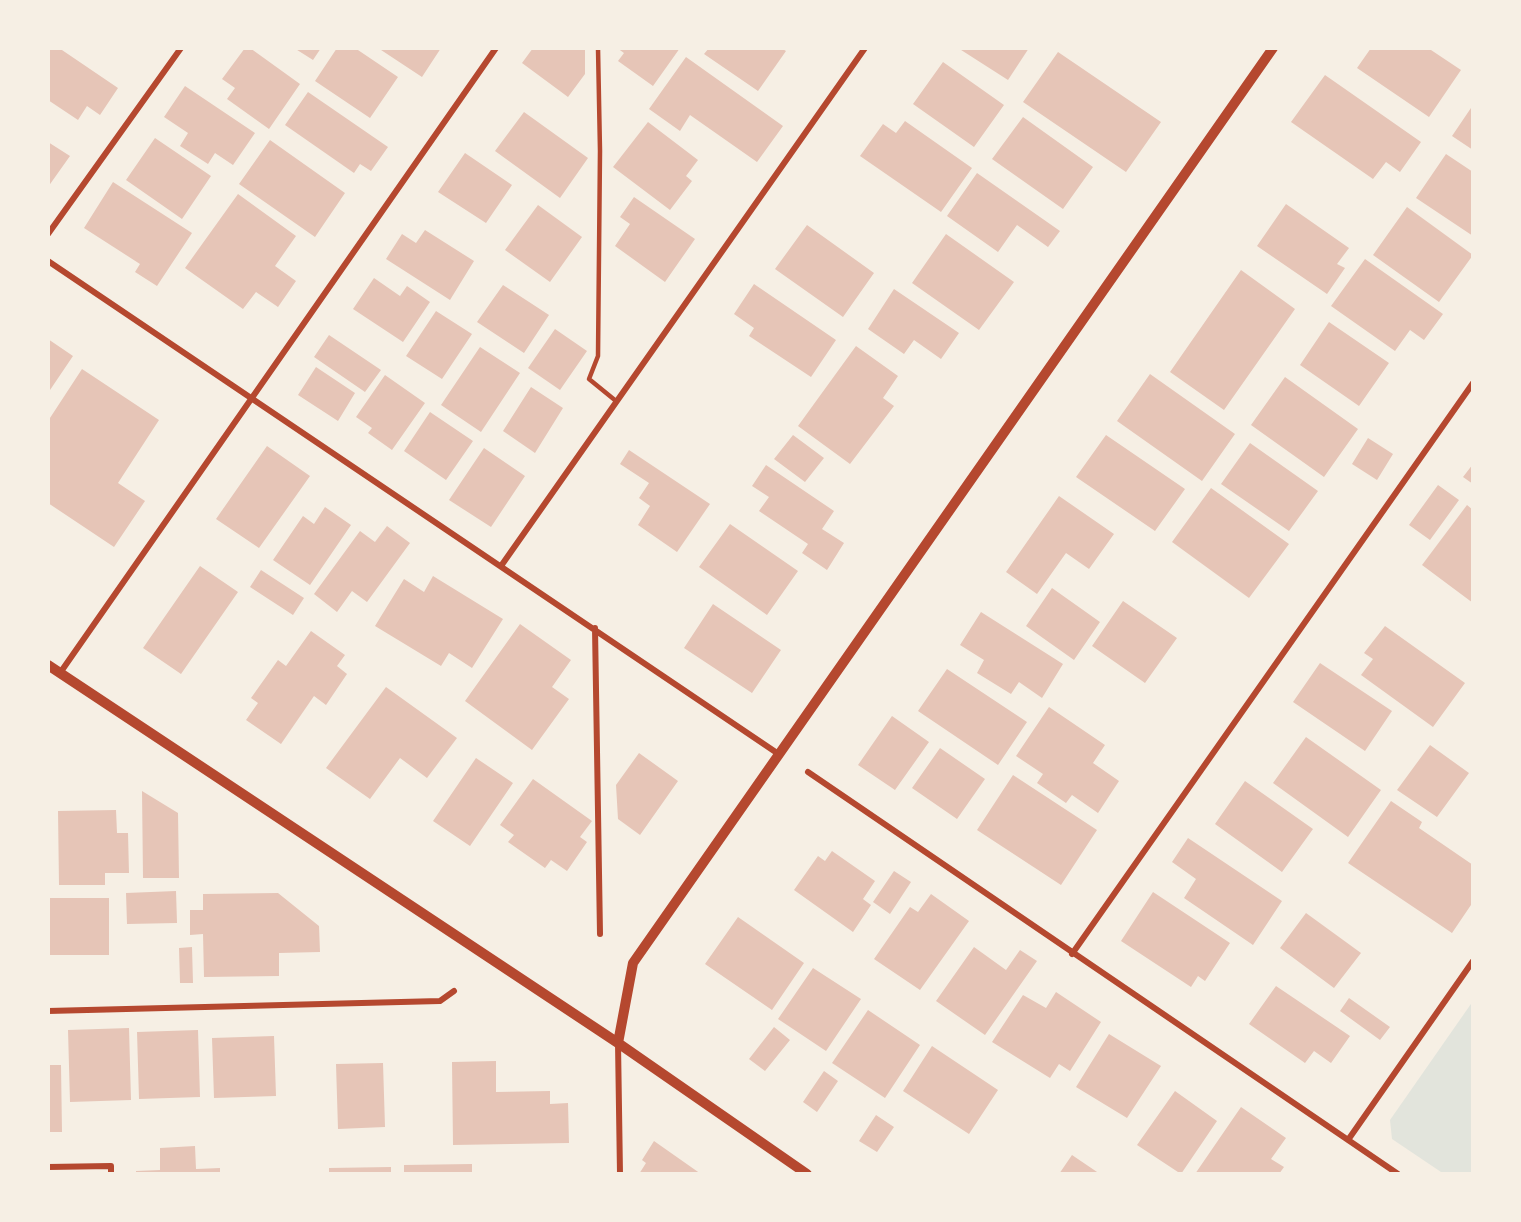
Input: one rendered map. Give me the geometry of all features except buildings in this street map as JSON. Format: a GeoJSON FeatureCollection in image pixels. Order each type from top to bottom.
{"type":"FeatureCollection","features":[{"type":"Feature","properties":{"kind":"street"},"geometry":{"type":"LineString","coordinates":[[48,234],[181,48]]}},
{"type":"Feature","properties":{"kind":"street"},"geometry":{"type":"LineString","coordinates":[[60,673],[496,48]]}},
{"type":"Feature","properties":{"kind":"street"},"geometry":{"type":"LineString","coordinates":[[501,566],[865,48]]}},
{"type":"Feature","properties":{"kind":"street"},"geometry":{"type":"LineString","coordinates":[[620,1174],[618,1043],[633,963],[1273,48]]}},
{"type":"Feature","properties":{"kind":"street"},"geometry":{"type":"LineString","coordinates":[[48,261],[780,755]]}},
{"type":"Feature","properties":{"kind":"street"},"geometry":{"type":"LineString","coordinates":[[1072,954],[1473,383]]}},
{"type":"Feature","properties":{"kind":"street"},"geometry":{"type":"LineString","coordinates":[[595,628],[600,934]]}},
{"type":"Feature","properties":{"kind":"street"},"geometry":{"type":"LineString","coordinates":[[48,665],[618,1043],[807,1174]]}},
{"type":"Feature","properties":{"kind":"street"},"geometry":{"type":"LineString","coordinates":[[808,772],[1398,1174]]}},
{"type":"Feature","properties":{"kind":"street"},"geometry":{"type":"LineString","coordinates":[[1348,1140],[1473,961]]}},
{"type":"Feature","properties":{"kind":"street"},"geometry":{"type":"LineString","coordinates":[[48,1011],[440,1001],[454,991]]}},
{"type":"Feature","properties":{"kind":"street"},"geometry":{"type":"LineString","coordinates":[[48,1167],[111,1166],[111,1174]]}},
{"type":"Feature","properties":{"kind":"lane"},"geometry":{"type":"LineString","coordinates":[[597,48],[600,151],[598,356],[589,379],[616,401]]}},
{"type":"Feature","properties":{"kind":"shaded area"},"geometry":{"type":"Polygon","coordinates":[[[1473,1001],[1473,1174],[1444,1174],[1392,1139],[1390,1120],[1473,1001]]]}}]}
